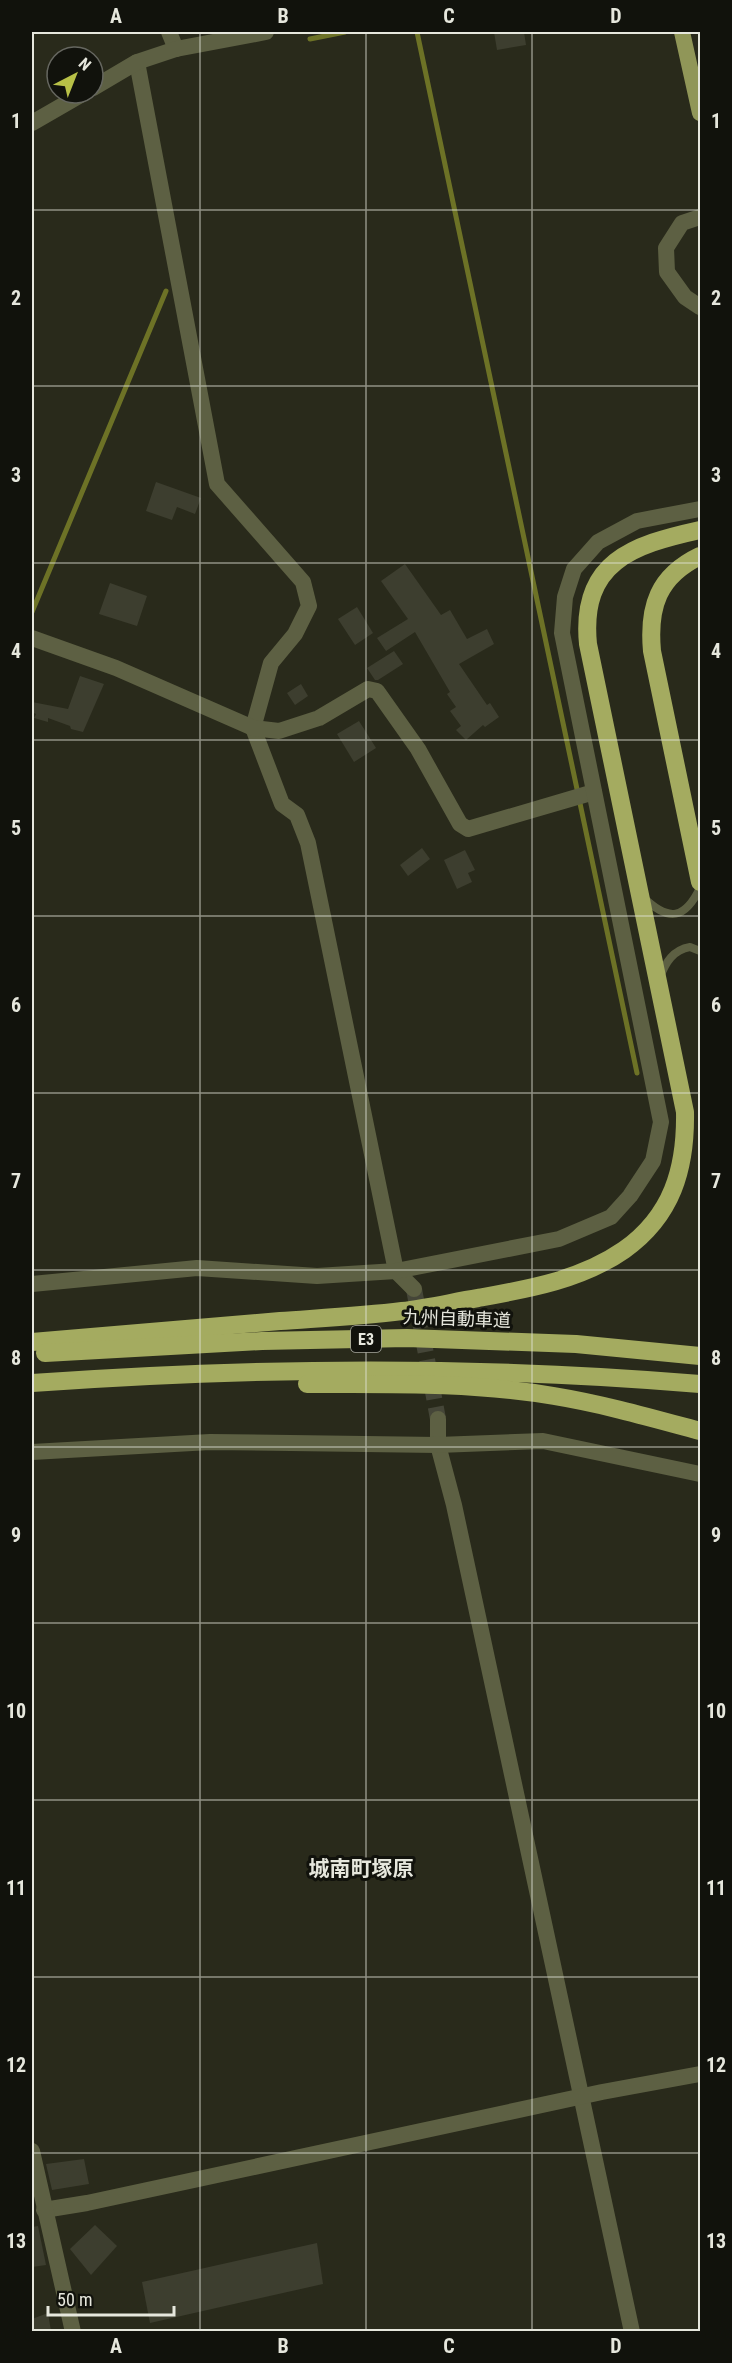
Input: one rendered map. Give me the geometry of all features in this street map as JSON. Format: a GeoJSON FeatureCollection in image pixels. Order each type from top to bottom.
{"type":"FeatureCollection","features":[{"type":"Feature","properties":{"kind":"highway"},"geometry":{"type":"LineString","coordinates":[[32,1341],[402,1311],[526,1289],[571,1277],[600,1265],[625,1250],[646,1231],[663,1210],[675,1187],[682,1161],[685,1112],[588,644],[587,612],[597,583],[623,556],[638,546],[700,530]]}},
{"type":"Feature","properties":{"kind":"highway"},"geometry":{"type":"LineString","coordinates":[[700,556],[673,573],[660,590],[653,609],[650,630],[651,651],[700,882]]}},
{"type":"Feature","properties":{"kind":"highway","name":"九州自動車道"},"geometry":{"type":"LineString","coordinates":[[32,1354],[262,1341],[407,1338],[576,1344],[700,1356]]}},
{"type":"Feature","properties":{"kind":"highway","name":"E3"},"geometry":{"type":"LineString","coordinates":[[32,1383],[98,1378],[414,1370],[592,1375],[700,1384]]}},
{"type":"Feature","properties":{"kind":"highway"},"geometry":{"type":"LineString","coordinates":[[98,1378],[248,1384],[413,1384],[507,1390],[553,1395],[597,1404],[700,1431]]}},
{"type":"Feature","properties":{"kind":"main road"},"geometry":{"type":"LineString","coordinates":[[682,32],[700,112]]}},
{"type":"Feature","properties":{"kind":"street"},"geometry":{"type":"LineString","coordinates":[[169,32],[176,49]]}},
{"type":"Feature","properties":{"kind":"street"},"geometry":{"type":"LineString","coordinates":[[105,80],[137,62],[176,49],[266,32]]}},
{"type":"Feature","properties":{"kind":"street"},"geometry":{"type":"LineString","coordinates":[[137,62],[217,484],[303,582],[309,606],[295,634],[271,663],[254,728],[282,804],[297,815],[308,843],[396,1272],[414,1289]]}},
{"type":"Feature","properties":{"kind":"street"},"geometry":{"type":"LineString","coordinates":[[32,123],[63,105]]}},
{"type":"Feature","properties":{"kind":"street"},"geometry":{"type":"LineString","coordinates":[[700,217],[682,223],[666,248],[668,272],[685,297],[700,307]]}},
{"type":"Feature","properties":{"kind":"street"},"geometry":{"type":"LineString","coordinates":[[32,1284],[197,1268],[317,1276],[396,1272],[559,1239],[611,1217],[630,1196],[653,1161],[661,1122],[562,633],[565,597],[574,569],[598,542],[637,521],[700,509]]}},
{"type":"Feature","properties":{"kind":"street"},"geometry":{"type":"LineString","coordinates":[[32,638],[116,668],[254,728],[279,731],[299,725],[319,718],[368,689],[377,691],[418,749],[460,824],[468,829],[594,792]]}},
{"type":"Feature","properties":{"kind":"street"},"geometry":{"type":"LineString","coordinates":[[438,1419],[438,1445],[457,1516],[632,2331]]}},
{"type":"Feature","properties":{"kind":"street"},"geometry":{"type":"LineString","coordinates":[[32,1452],[210,1442],[438,1445],[543,1441],[700,1474]]}},
{"type":"Feature","properties":{"kind":"street"},"geometry":{"type":"LineString","coordinates":[[44,2210],[87,2203],[580,2097],[700,2074]]}},
{"type":"Feature","properties":{"kind":"street"},"geometry":{"type":"LineString","coordinates":[[32,2151],[73,2331]]}},
{"type":"Feature","properties":{"kind":"lane"},"geometry":{"type":"LineString","coordinates":[[639,893],[652,905],[671,915],[687,908],[700,888]]}},
{"type":"Feature","properties":{"kind":"lane"},"geometry":{"type":"LineString","coordinates":[[658,983],[665,964],[674,953],[690,947],[700,951]]}},
{"type":"Feature","properties":{"kind":"building"},"geometry":{"type":"Polygon","coordinates":[[[494,32],[524,32],[526,45],[497,50],[494,32]]]}},
{"type":"Feature","properties":{"kind":"building"},"geometry":{"type":"Polygon","coordinates":[[[156,482],[201,498],[195,514],[177,507],[172,520],[146,511],[156,482]]]}},
{"type":"Feature","properties":{"kind":"building"},"geometry":{"type":"Polygon","coordinates":[[[405,564],[441,615],[450,610],[467,639],[487,629],[494,644],[459,664],[487,705],[490,703],[499,717],[485,727],[483,725],[466,740],[456,730],[461,726],[450,711],[456,707],[447,694],[450,692],[415,632],[386,651],[377,638],[408,619],[381,581],[405,564]]]}},
{"type":"Feature","properties":{"kind":"building"},"geometry":{"type":"Polygon","coordinates":[[[110,583],[147,596],[137,626],[99,614],[110,583]]]}},
{"type":"Feature","properties":{"kind":"building"},"geometry":{"type":"Polygon","coordinates":[[[357,607],[373,633],[355,645],[338,619],[357,607]]]}},
{"type":"Feature","properties":{"kind":"building"},"geometry":{"type":"Polygon","coordinates":[[[394,651],[403,664],[375,680],[367,668],[394,651]]]}},
{"type":"Feature","properties":{"kind":"building"},"geometry":{"type":"Polygon","coordinates":[[[80,676],[104,684],[83,732],[48,718],[48,722],[34,718],[36,714],[32,712],[32,702],[68,709],[80,676]]]}},
{"type":"Feature","properties":{"kind":"building"},"geometry":{"type":"Polygon","coordinates":[[[301,684],[308,696],[295,705],[287,693],[301,684]]]}},
{"type":"Feature","properties":{"kind":"building"},"geometry":{"type":"Polygon","coordinates":[[[359,721],[376,748],[354,762],[337,734],[359,721]]]}},
{"type":"Feature","properties":{"kind":"building"},"geometry":{"type":"Polygon","coordinates":[[[422,848],[430,859],[408,876],[400,865],[422,848]]]}},
{"type":"Feature","properties":{"kind":"building"},"geometry":{"type":"Polygon","coordinates":[[[465,850],[475,870],[468,873],[472,882],[457,889],[444,860],[465,850]]]}},
{"type":"Feature","properties":{"kind":"building"},"geometry":{"type":"Polygon","coordinates":[[[84,2159],[89,2184],[52,2190],[46,2164],[84,2159]]]}},
{"type":"Feature","properties":{"kind":"building"},"geometry":{"type":"Polygon","coordinates":[[[95,2225],[117,2246],[91,2275],[70,2249],[95,2225]]]}},
{"type":"Feature","properties":{"kind":"building"},"geometry":{"type":"Polygon","coordinates":[[[38,2226],[46,2265],[32,2267],[32,2227],[38,2226]]]}},
{"type":"Feature","properties":{"kind":"building"},"geometry":{"type":"Polygon","coordinates":[[[317,2243],[323,2284],[150,2323],[142,2282],[317,2243]]]}},
{"type":"Feature","properties":{"kind":"building"},"geometry":{"type":"Polygon","coordinates":[[[48,2313],[51,2331],[32,2331],[32,2319],[48,2313]]]}},
{"type":"Feature","properties":{"kind":"waterway"},"geometry":{"type":"LineString","coordinates":[[310,39],[345,32]]}},
{"type":"Feature","properties":{"kind":"waterway"},"geometry":{"type":"LineString","coordinates":[[417,32],[637,1073]]}},
{"type":"Feature","properties":{"kind":"waterway"},"geometry":{"type":"LineString","coordinates":[[32,612],[166,291]]}},
{"type":"Feature","properties":{"kind":"tunnel"},"geometry":{"type":"LineString","coordinates":[[414,1289],[438,1419]]}},
{"type":"Feature","properties":{"kind":"district","name":"城南町塚原"},"geometry":{"type":"Point","coordinates":[361,1869]}}]}
